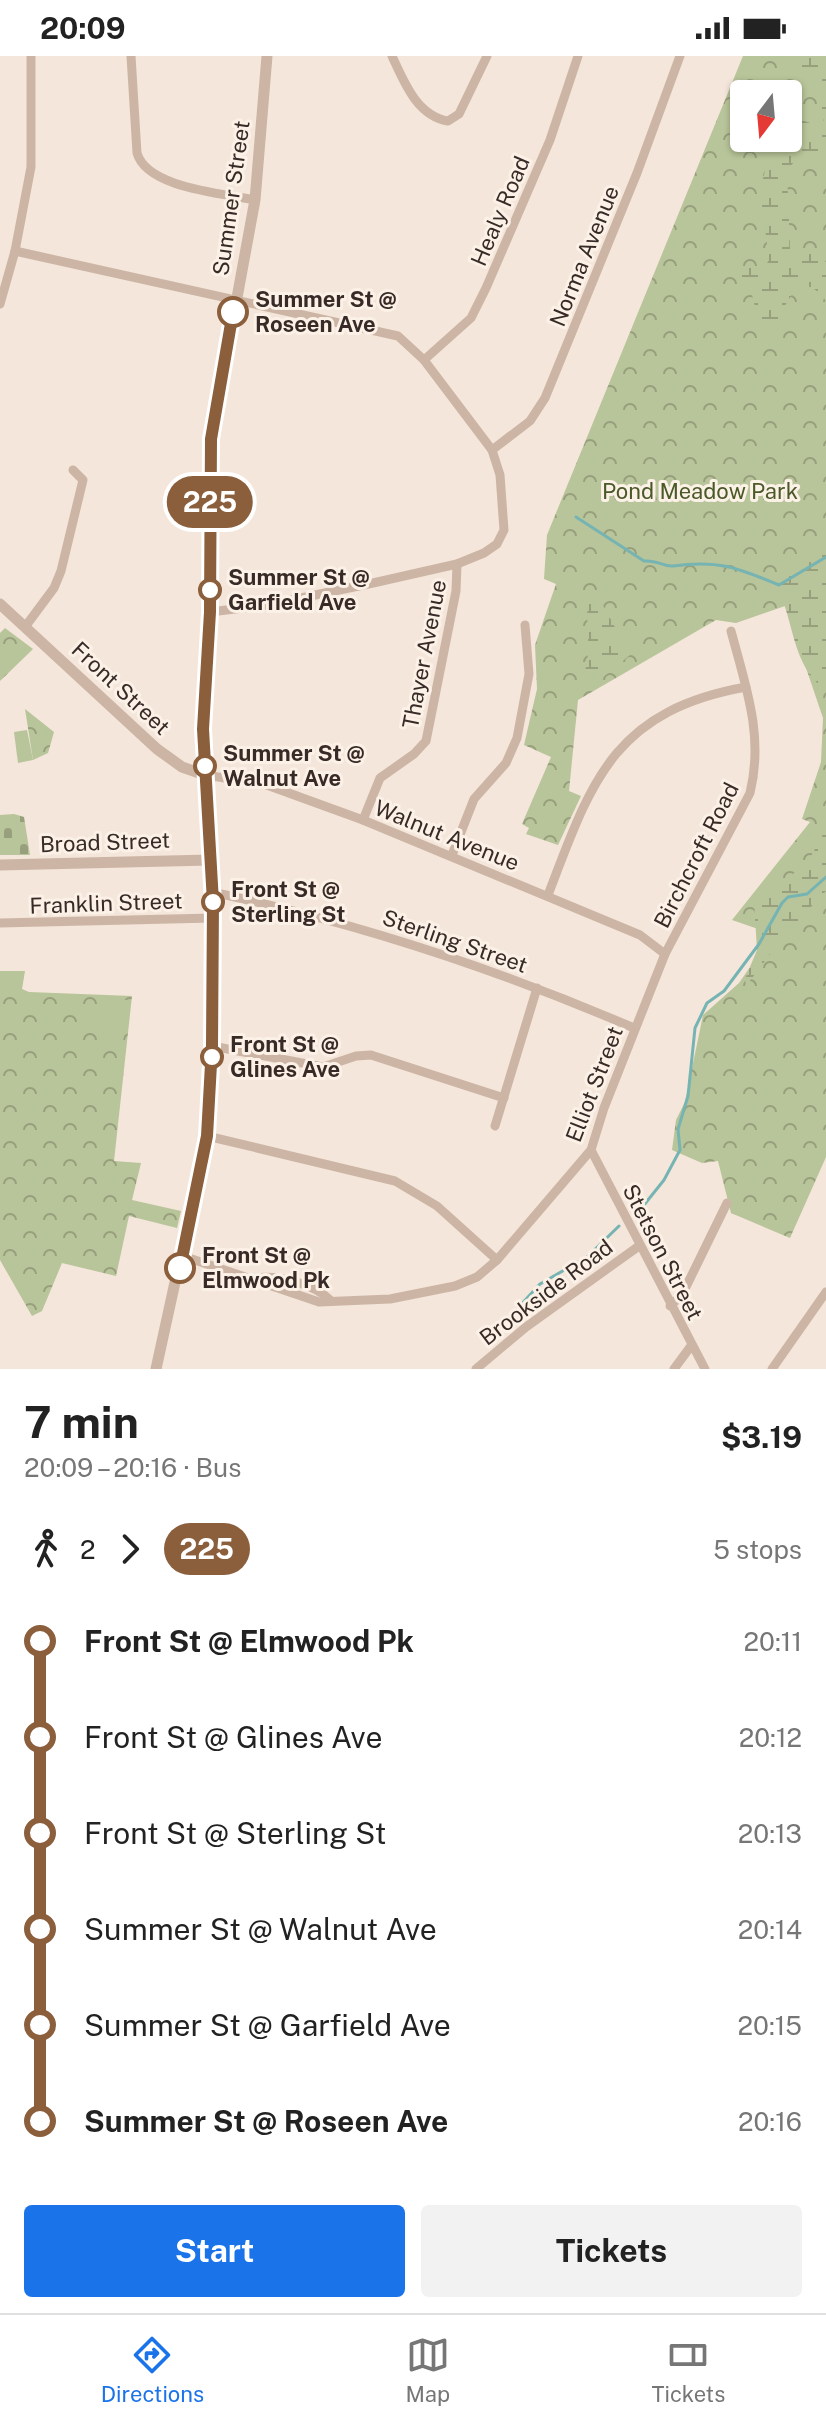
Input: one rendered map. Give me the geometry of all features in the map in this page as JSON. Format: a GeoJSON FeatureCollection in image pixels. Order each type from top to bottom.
{"type":"FeatureCollection","features":[{"type":"Feature","properties":{"kind":"street"},"geometry":{"type":"LineString","coordinates":[[0,304],[15,251],[31,167],[31,56]]}},
{"type":"Feature","properties":{"kind":"street"},"geometry":{"type":"LineString","coordinates":[[131,56],[137,153],[144,168],[166,181],[255,200]]}},
{"type":"Feature","properties":{"kind":"street","name":"Summer Street"},"geometry":{"type":"LineString","coordinates":[[205,775],[203,729],[210,612],[211,439],[255,200],[267,56]]}},
{"type":"Feature","properties":{"kind":"street"},"geometry":{"type":"LineString","coordinates":[[392,56],[424,111],[435,119],[448,121],[459,114],[487,56]]}},
{"type":"Feature","properties":{"kind":"street","name":"Healy Road"},"geometry":{"type":"LineString","coordinates":[[424,360],[471,318],[550,140],[578,56]]}},
{"type":"Feature","properties":{"kind":"street","name":"Norma Avenue"},"geometry":{"type":"LineString","coordinates":[[492,450],[530,421],[545,398],[643,159],[680,56]]}},
{"type":"Feature","properties":{"kind":"street"},"geometry":{"type":"LineString","coordinates":[[15,251],[235,301],[381,329],[398,336],[424,360],[492,450],[505,516],[502,538],[484,553],[457,564],[267,605],[210,612]]}},
{"type":"Feature","properties":{"kind":"street"},"geometry":{"type":"LineString","coordinates":[[25,627],[54,588],[61,571],[83,480],[73,470]]}},
{"type":"Feature","properties":{"kind":"street","name":"Thayer Avenue"},"geometry":{"type":"LineString","coordinates":[[363,820],[380,778],[421,748],[428,734],[456,591],[457,564]]}},
{"type":"Feature","properties":{"kind":"street","name":"Front Street"},"geometry":{"type":"LineString","coordinates":[[0,604],[157,749],[182,767],[205,775]]}},
{"type":"Feature","properties":{"kind":"street"},"geometry":{"type":"LineString","coordinates":[[452,855],[474,799],[506,763],[517,738],[529,674],[525,625]]}},
{"type":"Feature","properties":{"kind":"street","name":"Birchcroft Road"},"geometry":{"type":"LineString","coordinates":[[665,954],[750,793],[758,747],[731,631]]}},
{"type":"Feature","properties":{"kind":"street"},"geometry":{"type":"LineString","coordinates":[[548,895],[589,791],[614,754],[660,717],[706,697],[746,687]]}},
{"type":"Feature","properties":{"kind":"street"},"geometry":{"type":"LineString","coordinates":[[156,1369],[207,1136],[212,1046],[213,918],[205,775]]}},
{"type":"Feature","properties":{"kind":"street","name":"Walnut Avenue"},"geometry":{"type":"LineString","coordinates":[[205,775],[264,784],[363,820],[640,935],[665,954]]}},
{"type":"Feature","properties":{"kind":"street","name":"Broad Street"},"geometry":{"type":"LineString","coordinates":[[0,865],[210,860]]}},
{"type":"Feature","properties":{"kind":"street","name":"Sterling Street"},"geometry":{"type":"LineString","coordinates":[[212,892],[354,925],[537,988],[634,1028]]}},
{"type":"Feature","properties":{"kind":"street","name":"Franklin Street"},"geometry":{"type":"LineString","coordinates":[[0,923],[213,918]]}},
{"type":"Feature","properties":{"kind":"street","name":"Elliot Street"},"geometry":{"type":"LineString","coordinates":[[183,1256],[256,1278],[280,1290],[319,1302],[390,1299],[455,1286],[477,1277],[497,1260],[591,1150],[634,1028],[665,954]]}},
{"type":"Feature","properties":{"kind":"street"},"geometry":{"type":"LineString","coordinates":[[495,1126],[537,988]]}},
{"type":"Feature","properties":{"kind":"street"},"geometry":{"type":"LineString","coordinates":[[212,1046],[331,1066],[356,1056],[371,1055],[504,1098]]}},
{"type":"Feature","properties":{"kind":"street"},"geometry":{"type":"LineString","coordinates":[[207,1136],[395,1181],[437,1206],[497,1260]]}},
{"type":"Feature","properties":{"kind":"street","name":"Stetson Street"},"geometry":{"type":"LineString","coordinates":[[591,1150],[705,1369]]}},
{"type":"Feature","properties":{"kind":"street"},"geometry":{"type":"LineString","coordinates":[[670,1306],[682,1295],[727,1203]]}},
{"type":"Feature","properties":{"kind":"street","name":"Brookside Road"},"geometry":{"type":"LineString","coordinates":[[476,1369],[549,1310],[639,1246]]}},
{"type":"Feature","properties":{"kind":"street"},"geometry":{"type":"LineString","coordinates":[[772,1369],[826,1292]]}},
{"type":"Feature","properties":{"kind":"street"},"geometry":{"type":"LineString","coordinates":[[674,1369],[691,1346]]}},
{"type":"Feature","properties":{"kind":"green space","name":"Pond Meadow Park"},"geometry":{"type":"Polygon","coordinates":[[[743,56],[826,56],[826,1157],[790,1238],[731,1213],[718,1161],[702,1163],[672,1150],[676,1120],[685,1102],[703,1015],[739,983],[773,934],[732,920],[810,822],[802,819],[821,762],[823,718],[785,606],[736,623],[716,620],[578,700],[569,791],[581,796],[558,845],[526,834],[529,828],[522,824],[551,757],[524,745],[537,689],[535,645],[556,584],[544,579],[547,535],[730,88],[730,152],[802,152],[802,80],[733,80],[743,56]]]}},
{"type":"Feature","properties":{"kind":"green space"},"geometry":{"type":"Polygon","coordinates":[[[794,56],[826,56],[826,160],[804,157],[787,171],[790,249],[806,249],[826,262],[826,301],[813,288],[796,288],[784,307],[784,319],[760,326],[752,295],[737,273],[738,266],[765,268],[769,259],[760,190],[770,152],[802,152],[802,120],[820,126],[824,120],[817,90],[794,56]]]}},
{"type":"Feature","properties":{"kind":"green space"},"geometry":{"type":"Polygon","coordinates":[[[826,544],[826,690],[803,664],[774,579],[826,544]]]}},
{"type":"Feature","properties":{"kind":"green space"},"geometry":{"type":"Polygon","coordinates":[[[593,600],[604,607],[630,655],[602,678],[583,676],[588,659],[588,604],[593,600]]]}},
{"type":"Feature","properties":{"kind":"green space"},"geometry":{"type":"Polygon","coordinates":[[[5,628],[33,649],[0,681],[0,633],[5,628]]]}},
{"type":"Feature","properties":{"kind":"green space"},"geometry":{"type":"Polygon","coordinates":[[[25,709],[54,732],[48,753],[33,760],[25,709]]]}},
{"type":"Feature","properties":{"kind":"green space"},"geometry":{"type":"Polygon","coordinates":[[[27,730],[33,760],[18,763],[14,732],[27,730]]]}},
{"type":"Feature","properties":{"kind":"green space"},"geometry":{"type":"Polygon","coordinates":[[[0,815],[24,817],[30,855],[0,855],[0,815]]]}},
{"type":"Feature","properties":{"kind":"green space"},"geometry":{"type":"Polygon","coordinates":[[[826,829],[826,891],[807,911],[796,932],[770,954],[746,986],[745,979],[757,950],[754,901],[758,893],[792,875],[810,858],[826,829]]]}},
{"type":"Feature","properties":{"kind":"green space"},"geometry":{"type":"Polygon","coordinates":[[[0,971],[25,971],[22,989],[29,992],[132,996],[114,1161],[141,1163],[132,1200],[181,1211],[177,1228],[129,1216],[116,1276],[62,1263],[42,1311],[32,1316],[0,1260],[0,971]]]}},
{"type":"Feature","properties":{"kind":"green space"},"geometry":{"type":"Polygon","coordinates":[[[103,997],[128,1000],[123,1042],[98,1039],[103,997]]]}},
{"type":"Feature","properties":{"kind":"waterway"},"geometry":{"type":"LineString","coordinates":[[576,517],[644,561],[670,566],[727,566],[779,585],[826,557]]}},
{"type":"Feature","properties":{"kind":"waterway"},"geometry":{"type":"LineString","coordinates":[[636,1215],[664,1180],[680,1150],[678,1129],[688,1096],[695,1028],[707,1003],[724,991],[759,944],[782,903],[788,897],[807,894],[826,877]]}},
{"type":"Feature","properties":{"kind":"waterway"},"geometry":{"type":"LineString","coordinates":[[492,1336],[540,1284],[587,1257],[619,1226]]}},
{"type":"Feature","properties":{"kind":"bus line","name":"225"},"geometry":{"type":"LineString","coordinates":[[180,1268],[207,1136],[212,1046],[213,902],[203,729],[210,612],[211,439],[233,312]]}},
{"type":"Feature","properties":{"kind":"place","name":"Summer St @ Roseen Ave"},"geometry":{"type":"Point","coordinates":[233,312]}},
{"type":"Feature","properties":{"kind":"place","name":"Summer St @ Garfield Ave"},"geometry":{"type":"Point","coordinates":[210,590]}},
{"type":"Feature","properties":{"kind":"place","name":"Summer St @ Walnut Ave"},"geometry":{"type":"Point","coordinates":[205,766]}},
{"type":"Feature","properties":{"kind":"place","name":"Front St @ Sterling St"},"geometry":{"type":"Point","coordinates":[213,902]}},
{"type":"Feature","properties":{"kind":"place","name":"Front St @ Glines Ave"},"geometry":{"type":"Point","coordinates":[212,1057]}},
{"type":"Feature","properties":{"kind":"place","name":"Front St @ Elmwood Pk"},"geometry":{"type":"Point","coordinates":[180,1268]}}]}
